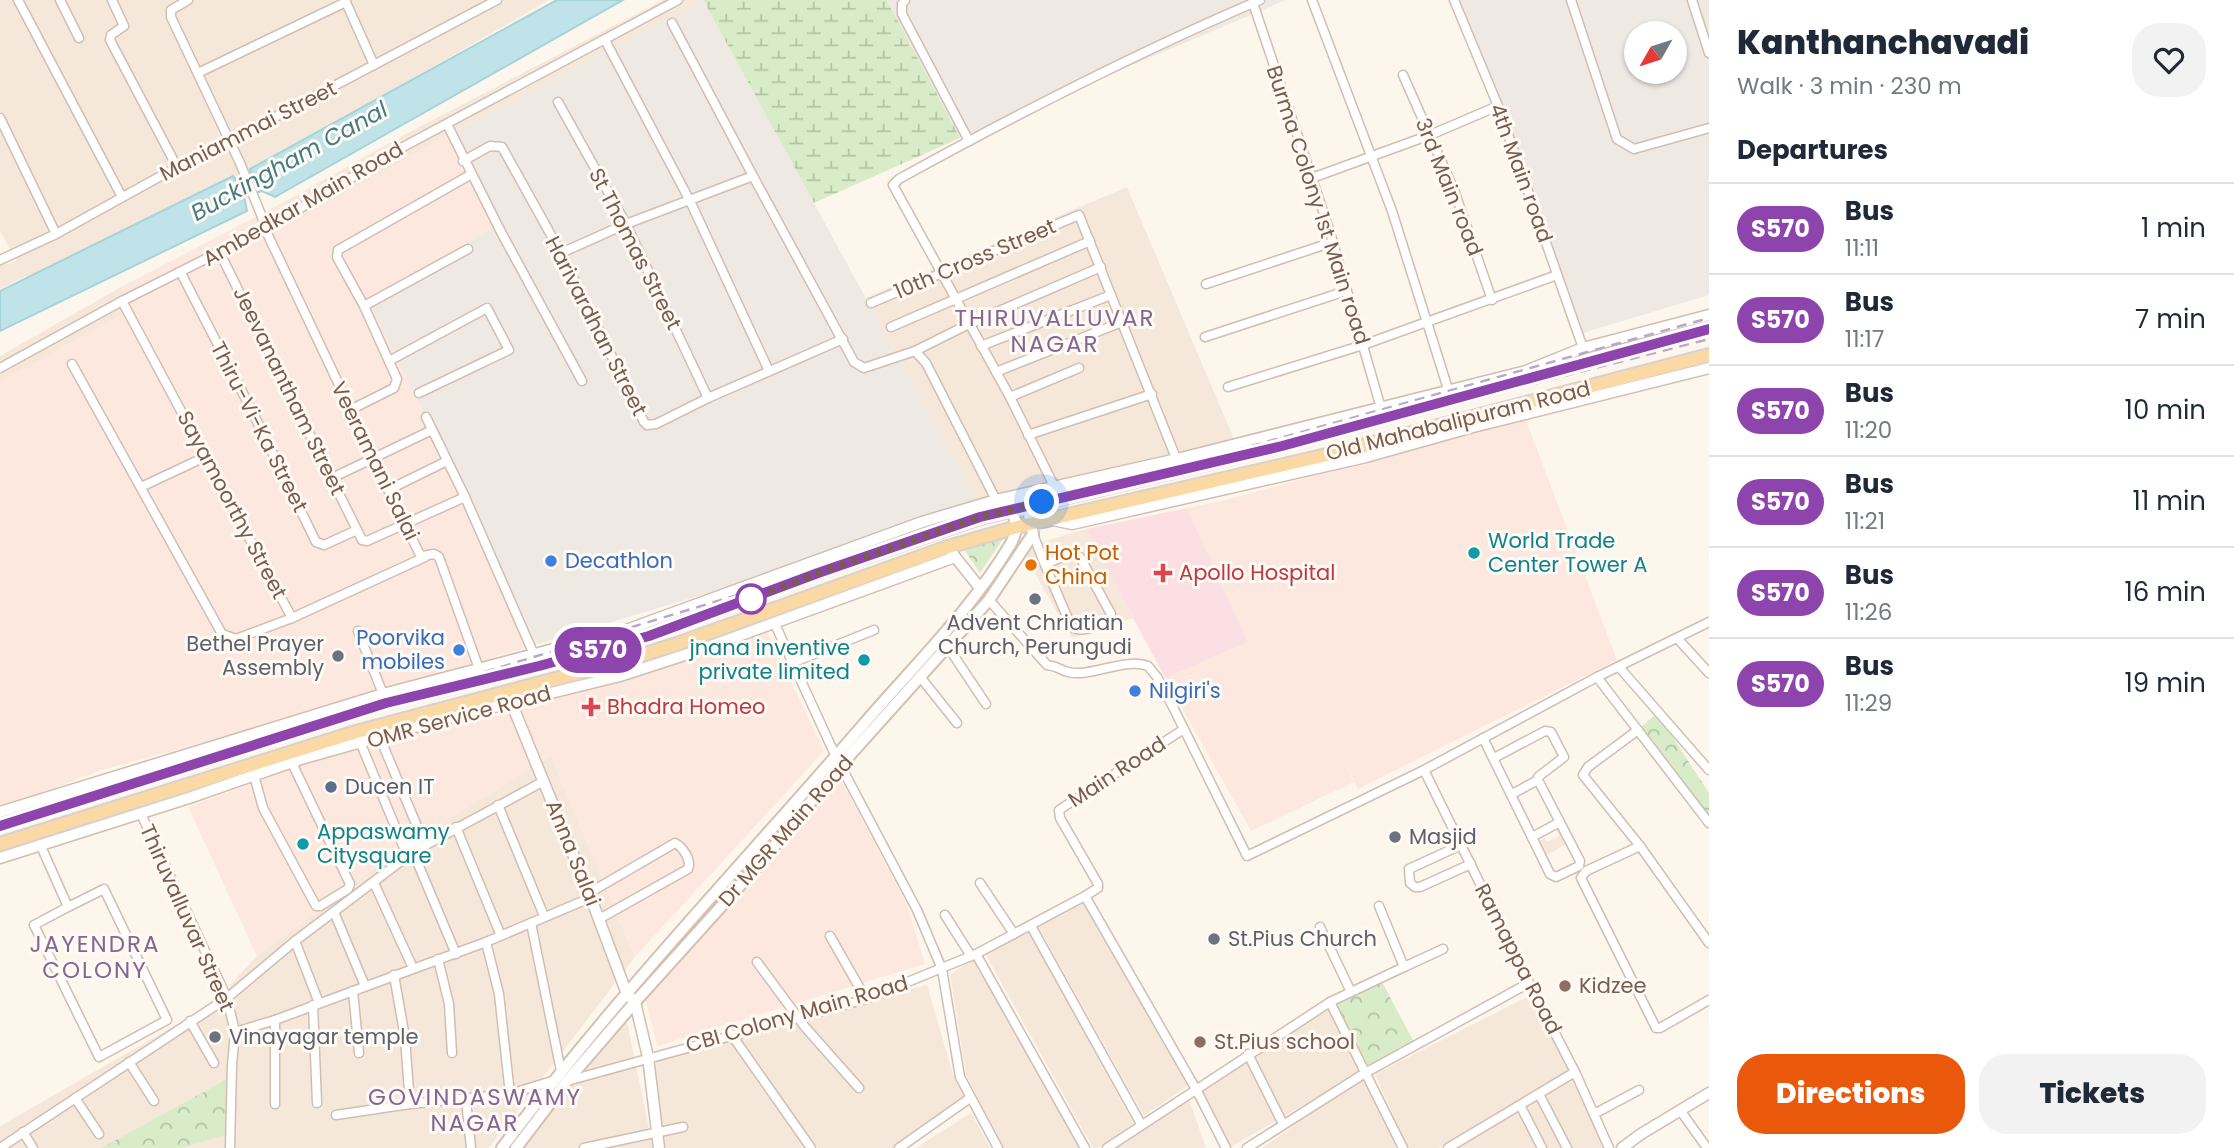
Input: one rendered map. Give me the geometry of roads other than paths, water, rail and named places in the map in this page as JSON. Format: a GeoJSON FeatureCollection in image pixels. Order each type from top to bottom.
{"type":"FeatureCollection","features":[{"type":"Feature","properties":{"kind":"main road"},"geometry":{"type":"LineString","coordinates":[[0,826],[481,674],[649,636],[818,573],[980,517],[1179,464],[1282,446],[1466,396],[1520,377],[1709,329]]}},
{"type":"Feature","properties":{"kind":"main road","name":"Old Mahabalipuram Road"},"geometry":{"type":"LineString","coordinates":[[0,844],[357,737],[509,697],[677,645],[1017,527],[1032,528],[1047,519],[1217,486],[1709,355]]}},
{"type":"Feature","properties":{"kind":"main road"},"geometry":{"type":"LineString","coordinates":[[1466,396],[1472,418]]}},
{"type":"Feature","properties":{"kind":"main road"},"geometry":{"type":"LineString","coordinates":[[1027,505],[1032,528]]}},
{"type":"Feature","properties":{"kind":"main road"},"geometry":{"type":"LineString","coordinates":[[1013,510],[1017,527]]}},
{"type":"Feature","properties":{"kind":"main road","name":"Dr MGR Main Road"},"geometry":{"type":"LineString","coordinates":[[516,1148],[564,1076],[631,998],[762,861],[839,761],[981,588],[1012,542],[1017,527]]}},
{"type":"Feature","properties":{"kind":"main road","name":"Dr MGR Main Road"},"geometry":{"type":"LineString","coordinates":[[839,761],[921,678],[989,600],[1032,528]]}},
{"type":"Feature","properties":{"kind":"main road","name":"Dr MGR Main Road"},"geometry":{"type":"LineString","coordinates":[[502,1148],[552,1081],[564,1076]]}},
{"type":"Feature","properties":{"kind":"street"},"geometry":{"type":"LineString","coordinates":[[18,0],[122,197]]}},
{"type":"Feature","properties":{"kind":"street"},"geometry":{"type":"LineString","coordinates":[[60,0],[79,38]]}},
{"type":"Feature","properties":{"kind":"street"},"geometry":{"type":"LineString","coordinates":[[112,0],[124,26],[111,35],[110,40],[177,167]]}},
{"type":"Feature","properties":{"kind":"street","name":"Veeramani Salai"},"geometry":{"type":"LineString","coordinates":[[188,0],[170,13],[242,166],[265,229],[419,553],[425,557],[434,554],[439,557],[481,674]]}},
{"type":"Feature","properties":{"kind":"street","name":"Maniammai Street"},"geometry":{"type":"LineString","coordinates":[[0,260],[56,234],[177,167],[497,0]]}},
{"type":"Feature","properties":{"kind":"street","name":"Ambedkar Main Road"},"geometry":{"type":"LineString","coordinates":[[0,368],[122,301],[265,229],[403,147],[678,0]]}},
{"type":"Feature","properties":{"kind":"street"},"geometry":{"type":"LineString","coordinates":[[905,0],[902,14],[969,141]]}},
{"type":"Feature","properties":{"kind":"street"},"geometry":{"type":"LineString","coordinates":[[1312,0],[1392,211],[1448,389]]}},
{"type":"Feature","properties":{"kind":"street","name":"4th Main road"},"geometry":{"type":"LineString","coordinates":[[1454,0],[1498,106],[1583,348]]}},
{"type":"Feature","properties":{"kind":"street"},"geometry":{"type":"LineString","coordinates":[[1571,0],[1617,139],[1634,149],[1709,128]]}},
{"type":"Feature","properties":{"kind":"street"},"geometry":{"type":"LineString","coordinates":[[1692,0],[1709,53]]}},
{"type":"Feature","properties":{"kind":"street"},"geometry":{"type":"LineString","coordinates":[[198,73],[346,1],[374,65]]}},
{"type":"Feature","properties":{"kind":"street"},"geometry":{"type":"LineString","coordinates":[[1054,486],[1010,397],[893,185],[969,141],[1113,66],[1256,1]]}},
{"type":"Feature","properties":{"kind":"street","name":"Burma Colony 1st Main road"},"geometry":{"type":"LineString","coordinates":[[1256,1],[1333,242],[1381,408]]}},
{"type":"Feature","properties":{"kind":"street"},"geometry":{"type":"LineString","coordinates":[[672,23],[854,362],[864,368],[915,351],[969,324],[1101,267]]}},
{"type":"Feature","properties":{"kind":"street"},"geometry":{"type":"LineString","coordinates":[[606,40],[690,201],[769,371]]}},
{"type":"Feature","properties":{"kind":"street","name":"3rd Main road"},"geometry":{"type":"LineString","coordinates":[[1403,75],[1454,190],[1492,300]]}},
{"type":"Feature","properties":{"kind":"street","name":"St Thomas Street"},"geometry":{"type":"LineString","coordinates":[[558,102],[625,223],[708,398]]}},
{"type":"Feature","properties":{"kind":"street"},"geometry":{"type":"LineString","coordinates":[[1312,178],[1430,135],[1498,106]]}},
{"type":"Feature","properties":{"kind":"street"},"geometry":{"type":"LineString","coordinates":[[0,118],[56,234]]}},
{"type":"Feature","properties":{"kind":"street"},"geometry":{"type":"LineString","coordinates":[[447,124],[470,175],[582,381]]}},
{"type":"Feature","properties":{"kind":"street","name":"Harivardhan Street"},"geometry":{"type":"LineString","coordinates":[[463,161],[490,146],[502,147],[561,253],[644,422],[651,425],[843,338]]}},
{"type":"Feature","properties":{"kind":"street"},"geometry":{"type":"LineString","coordinates":[[350,410],[394,388],[397,379],[364,306],[337,257],[338,250],[470,175]]}},
{"type":"Feature","properties":{"kind":"street"},"geometry":{"type":"LineString","coordinates":[[561,253],[625,223],[753,176]]}},
{"type":"Feature","properties":{"kind":"street","name":"10th Cross Street"},"geometry":{"type":"LineString","coordinates":[[871,303],[1079,215],[1090,241]]}},
{"type":"Feature","properties":{"kind":"street"},"geometry":{"type":"LineString","coordinates":[[891,327],[1090,241],[1179,464]]}},
{"type":"Feature","properties":{"kind":"street"},"geometry":{"type":"LineString","coordinates":[[1206,284],[1333,242]]}},
{"type":"Feature","properties":{"kind":"street"},"geometry":{"type":"LineString","coordinates":[[364,306],[468,249]]}},
{"type":"Feature","properties":{"kind":"street","name":"Jeevanantham Street"},"geometry":{"type":"LineString","coordinates":[[220,253],[357,530]]}},
{"type":"Feature","properties":{"kind":"street","name":"Thiru-Vi-Ka Street"},"geometry":{"type":"LineString","coordinates":[[181,273],[316,542],[324,545],[357,530]]}},
{"type":"Feature","properties":{"kind":"street"},"geometry":{"type":"LineString","coordinates":[[1228,387],[1363,345],[1558,275]]}},
{"type":"Feature","properties":{"kind":"street"},"geometry":{"type":"LineString","coordinates":[[1205,337],[1346,291]]}},
{"type":"Feature","properties":{"kind":"street"},"geometry":{"type":"LineString","coordinates":[[981,346],[1111,295]]}},
{"type":"Feature","properties":{"kind":"street","name":"Sayamoorthy Street"},"geometry":{"type":"LineString","coordinates":[[122,301],[292,618],[425,557]]}},
{"type":"Feature","properties":{"kind":"street"},"geometry":{"type":"LineString","coordinates":[[389,361],[486,308],[509,350],[419,393]]}},
{"type":"Feature","properties":{"kind":"street"},"geometry":{"type":"LineString","coordinates":[[426,417],[537,661],[922,522],[996,500],[1054,486],[1179,464],[1448,389],[1520,377],[1583,348],[1709,315]]}},
{"type":"Feature","properties":{"kind":"street"},"geometry":{"type":"LineString","coordinates":[[996,372],[1122,322]]}},
{"type":"Feature","properties":{"kind":"street"},"geometry":{"type":"LineString","coordinates":[[915,351],[926,363],[996,500]]}},
{"type":"Feature","properties":{"kind":"street"},"geometry":{"type":"LineString","coordinates":[[72,364],[222,634],[236,639],[292,618]]}},
{"type":"Feature","properties":{"kind":"street"},"geometry":{"type":"LineString","coordinates":[[1010,397],[1079,368]]}},
{"type":"Feature","properties":{"kind":"street"},"geometry":{"type":"LineString","coordinates":[[1217,486],[1366,457],[1473,427],[1709,368]]}},
{"type":"Feature","properties":{"kind":"street"},"geometry":{"type":"LineString","coordinates":[[1028,435],[1152,394]]}},
{"type":"Feature","properties":{"kind":"street"},"geometry":{"type":"LineString","coordinates":[[332,478],[432,430]]}},
{"type":"Feature","properties":{"kind":"street"},"geometry":{"type":"LineString","coordinates":[[141,487],[207,456]]}},
{"type":"Feature","properties":{"kind":"street"},"geometry":{"type":"LineString","coordinates":[[388,490],[447,461]]}},
{"type":"Feature","properties":{"kind":"street"},"geometry":{"type":"LineString","coordinates":[[357,530],[362,540],[366,541],[464,497]]}},
{"type":"Feature","properties":{"kind":"street"},"geometry":{"type":"LineString","coordinates":[[1032,528],[1045,565],[1071,626],[1075,630],[1083,630],[1110,619],[1111,614],[1080,557],[1072,552],[1045,565]]}},
{"type":"Feature","properties":{"kind":"street"},"geometry":{"type":"LineString","coordinates":[[951,552],[981,588]]}},
{"type":"Feature","properties":{"kind":"street","name":"OMR Service Road"},"geometry":{"type":"LineString","coordinates":[[0,858],[292,763],[357,737],[380,738],[509,697],[620,676],[697,651],[951,552]]}},
{"type":"Feature","properties":{"kind":"street"},"geometry":{"type":"LineString","coordinates":[[989,600],[1047,665],[1058,666],[1069,672],[1133,664],[1148,666],[1157,677],[1247,856],[1424,770],[1597,677],[1709,622]]}},
{"type":"Feature","properties":{"kind":"street"},"geometry":{"type":"LineString","coordinates":[[774,622],[839,761],[917,910],[942,969],[957,1067],[996,1147]]}},
{"type":"Feature","properties":{"kind":"street"},"geometry":{"type":"LineString","coordinates":[[792,663],[874,630]]}},
{"type":"Feature","properties":{"kind":"street"},"geometry":{"type":"LineString","coordinates":[[358,631],[383,694]]}},
{"type":"Feature","properties":{"kind":"street"},"geometry":{"type":"LineString","coordinates":[[1677,638],[1709,673]]}},
{"type":"Feature","properties":{"kind":"street"},"geometry":{"type":"LineString","coordinates":[[948,647],[986,704]]}},
{"type":"Feature","properties":{"kind":"street"},"geometry":{"type":"LineString","coordinates":[[1619,667],[1709,770]]}},
{"type":"Feature","properties":{"kind":"street"},"geometry":{"type":"LineString","coordinates":[[0,812],[383,694],[481,674]]}},
{"type":"Feature","properties":{"kind":"street"},"geometry":{"type":"LineString","coordinates":[[1597,677],[1709,823]]}},
{"type":"Feature","properties":{"kind":"street"},"geometry":{"type":"LineString","coordinates":[[921,678],[957,723]]}},
{"type":"Feature","properties":{"kind":"street","name":"Anna Salai"},"geometry":{"type":"LineString","coordinates":[[509,697],[631,998],[648,1057],[659,1148]]}},
{"type":"Feature","properties":{"kind":"street","name":"Main Road"},"geometry":{"type":"LineString","coordinates":[[1094,891],[1098,884],[1060,818],[1059,810],[1184,729]]}},
{"type":"Feature","properties":{"kind":"street"},"geometry":{"type":"LineString","coordinates":[[1639,730],[1588,767],[1583,775],[1640,846],[1709,943]]}},
{"type":"Feature","properties":{"kind":"street"},"geometry":{"type":"LineString","coordinates":[[1494,758],[1545,731],[1551,732],[1564,757],[1538,777],[1538,780],[1512,794]]}},
{"type":"Feature","properties":{"kind":"street"},"geometry":{"type":"LineString","coordinates":[[357,737],[404,848],[422,838],[380,738]]}},
{"type":"Feature","properties":{"kind":"street"},"geometry":{"type":"LineString","coordinates":[[1483,738],[1553,877],[1579,866],[1580,861],[1538,780]]}},
{"type":"Feature","properties":{"kind":"street"},"geometry":{"type":"LineString","coordinates":[[254,775],[263,808],[316,906],[320,906],[348,889],[350,884],[292,763]]}},
{"type":"Feature","properties":{"kind":"street","name":"Ramappa Road"},"geometry":{"type":"LineString","coordinates":[[1424,770],[1575,1072],[1609,1148]]}},
{"type":"Feature","properties":{"kind":"street"},"geometry":{"type":"LineString","coordinates":[[0,1148],[227,998],[295,941],[413,852],[544,781]]}},
{"type":"Feature","properties":{"kind":"street"},"geometry":{"type":"LineString","coordinates":[[498,805],[544,916]]}},
{"type":"Feature","properties":{"kind":"street","name":"Thiruvalluvar Street"},"geometry":{"type":"LineString","coordinates":[[141,814],[227,998],[235,1032],[230,1148]]}},
{"type":"Feature","properties":{"kind":"street"},"geometry":{"type":"LineString","coordinates":[[1532,837],[1560,822]]}},
{"type":"Feature","properties":{"kind":"street"},"geometry":{"type":"LineString","coordinates":[[456,827],[501,936]]}},
{"type":"Feature","properties":{"kind":"street"},"geometry":{"type":"LineString","coordinates":[[235,1032],[486,943],[589,895],[675,843],[682,849],[689,861],[688,869],[599,919]]}},
{"type":"Feature","properties":{"kind":"street"},"geometry":{"type":"LineString","coordinates":[[40,844],[68,907]]}},
{"type":"Feature","properties":{"kind":"street"},"geometry":{"type":"LineString","coordinates":[[1461,845],[1409,869],[1410,883],[1420,887],[1471,864]]}},
{"type":"Feature","properties":{"kind":"street"},"geometry":{"type":"LineString","coordinates":[[1640,846],[1586,871],[1581,878],[1656,1028],[1709,1000]]}},
{"type":"Feature","properties":{"kind":"street"},"geometry":{"type":"LineString","coordinates":[[413,852],[456,954]]}},
{"type":"Feature","properties":{"kind":"street"},"geometry":{"type":"LineString","coordinates":[[374,883],[413,968]]}},
{"type":"Feature","properties":{"kind":"street"},"geometry":{"type":"LineString","coordinates":[[980,883],[1014,934]]}},
{"type":"Feature","properties":{"kind":"street"},"geometry":{"type":"LineString","coordinates":[[104,888],[167,1020],[99,1057],[34,925],[68,907],[104,888]]}},
{"type":"Feature","properties":{"kind":"street","name":"CBI Colony Main Road"},"geometry":{"type":"LineString","coordinates":[[564,1076],[648,1057],[866,999],[974,955],[1094,891]]}},
{"type":"Feature","properties":{"kind":"street"},"geometry":{"type":"LineString","coordinates":[[1085,896],[1197,1091],[1226,1148]]}},
{"type":"Feature","properties":{"kind":"street"},"geometry":{"type":"LineString","coordinates":[[1379,906],[1404,967]]}},
{"type":"Feature","properties":{"kind":"street"},"geometry":{"type":"LineString","coordinates":[[334,912],[365,986]]}},
{"type":"Feature","properties":{"kind":"street"},"geometry":{"type":"LineString","coordinates":[[944,915],[974,955],[1085,1148]]}},
{"type":"Feature","properties":{"kind":"street"},"geometry":{"type":"LineString","coordinates":[[531,923],[564,1076]]}},
{"type":"Feature","properties":{"kind":"street"},"geometry":{"type":"LineString","coordinates":[[1031,926],[1141,1124]]}},
{"type":"Feature","properties":{"kind":"street"},"geometry":{"type":"LineString","coordinates":[[1320,927],[1351,992]]}},
{"type":"Feature","properties":{"kind":"street"},"geometry":{"type":"LineString","coordinates":[[830,936],[866,999]]}},
{"type":"Feature","properties":{"kind":"street"},"geometry":{"type":"LineString","coordinates":[[295,941],[316,1004],[317,1103]]}},
{"type":"Feature","properties":{"kind":"street"},"geometry":{"type":"LineString","coordinates":[[486,943],[499,994],[510,1094]]}},
{"type":"Feature","properties":{"kind":"street"},"geometry":{"type":"LineString","coordinates":[[1107,1148],[1330,1002],[1443,949]]}},
{"type":"Feature","properties":{"kind":"street"},"geometry":{"type":"LineString","coordinates":[[438,959],[449,1004],[452,1053]]}},
{"type":"Feature","properties":{"kind":"street"},"geometry":{"type":"LineString","coordinates":[[758,962],[798,1017],[859,1088]]}},
{"type":"Feature","properties":{"kind":"street"},"geometry":{"type":"LineString","coordinates":[[394,975],[405,1038],[411,1104]]}},
{"type":"Feature","properties":{"kind":"street"},"geometry":{"type":"LineString","coordinates":[[1247,1148],[1365,1073],[1529,984]]}},
{"type":"Feature","properties":{"kind":"street"},"geometry":{"type":"LineString","coordinates":[[353,991],[359,1053]]}},
{"type":"Feature","properties":{"kind":"street"},"geometry":{"type":"LineString","coordinates":[[1330,1002],[1403,1148]]}},
{"type":"Feature","properties":{"kind":"street"},"geometry":{"type":"LineString","coordinates":[[275,1020],[275,1104]]}},
{"type":"Feature","properties":{"kind":"street"},"geometry":{"type":"LineString","coordinates":[[190,1021],[214,1063]]}},
{"type":"Feature","properties":{"kind":"street"},"geometry":{"type":"LineString","coordinates":[[731,1034],[811,1148]]}},
{"type":"Feature","properties":{"kind":"street"},"geometry":{"type":"LineString","coordinates":[[1248,1054],[1283,1124]]}},
{"type":"Feature","properties":{"kind":"street"},"geometry":{"type":"LineString","coordinates":[[130,1062],[154,1101]]}},
{"type":"Feature","properties":{"kind":"street"},"geometry":{"type":"LineString","coordinates":[[1448,1148],[1575,1072]]}},
{"type":"Feature","properties":{"kind":"street"},"geometry":{"type":"LineString","coordinates":[[335,1115],[510,1094],[552,1081]]}},
{"type":"Feature","properties":{"kind":"street"},"geometry":{"type":"LineString","coordinates":[[1594,1114],[1639,1090]]}},
{"type":"Feature","properties":{"kind":"street"},"geometry":{"type":"LineString","coordinates":[[1622,1148],[1709,1093]]}},
{"type":"Feature","properties":{"kind":"street"},"geometry":{"type":"LineString","coordinates":[[1539,1094],[1567,1148]]}},
{"type":"Feature","properties":{"kind":"street"},"geometry":{"type":"LineString","coordinates":[[75,1098],[99,1134]]}},
{"type":"Feature","properties":{"kind":"street"},"geometry":{"type":"LineString","coordinates":[[899,1148],[970,1098]]}},
{"type":"Feature","properties":{"kind":"street"},"geometry":{"type":"LineString","coordinates":[[466,1100],[471,1148]]}},
{"type":"Feature","properties":{"kind":"street"},"geometry":{"type":"LineString","coordinates":[[1520,1105],[1542,1148]]}},
{"type":"Feature","properties":{"kind":"street"},"geometry":{"type":"LineString","coordinates":[[1680,1110],[1707,1148]]}},
{"type":"Feature","properties":{"kind":"street"},"geometry":{"type":"LineString","coordinates":[[584,1148],[683,1127]]}},
{"type":"Feature","properties":{"kind":"street"},"geometry":{"type":"LineString","coordinates":[[23,1132],[33,1148]]}},
{"type":"Feature","properties":{"kind":"water","name":"Buckingham Canal"},"geometry":{"type":"Polygon","coordinates":[[[557,0],[623,0],[275,197],[262,191],[244,197],[247,211],[0,331],[0,291],[233,176],[238,182],[252,176],[250,169],[557,0]]]}},
{"type":"Feature","properties":{"kind":"railway"},"geometry":{"type":"LineString","coordinates":[[0,830],[258,741],[944,532],[1709,318]]}},
{"type":"Feature","properties":{"kind":"railway"},"geometry":{"type":"LineString","coordinates":[[1251,456],[1709,339]]}},
{"type":"Feature","properties":{"kind":"railway"},"geometry":{"type":"LineString","coordinates":[[473,686],[597,653],[731,608]]}},
{"type":"Feature","properties":{"kind":"place","name":"World Trade Center Tower A"},"geometry":{"type":"Point","coordinates":[1474,553]}},
{"type":"Feature","properties":{"kind":"place","name":"Decathlon"},"geometry":{"type":"Point","coordinates":[551,561]}},
{"type":"Feature","properties":{"kind":"place","name":"Hot Pot China"},"geometry":{"type":"Point","coordinates":[1031,565]}},
{"type":"Feature","properties":{"kind":"place","name":"Apollo Hospital"},"geometry":{"type":"Point","coordinates":[1163,573]}},
{"type":"Feature","properties":{"kind":"place","name":"Advent Chriatian Church, Perungudi"},"geometry":{"type":"Point","coordinates":[1035,599]}},
{"type":"Feature","properties":{"kind":"place","name":"Poorvika mobiles"},"geometry":{"type":"Point","coordinates":[459,650]}},
{"type":"Feature","properties":{"kind":"place","name":"Bethel Prayer Assembly"},"geometry":{"type":"Point","coordinates":[338,656]}},
{"type":"Feature","properties":{"kind":"place","name":"jnana inventive private limited"},"geometry":{"type":"Point","coordinates":[864,660]}},
{"type":"Feature","properties":{"kind":"place","name":"Nilgiri's"},"geometry":{"type":"Point","coordinates":[1135,691]}},
{"type":"Feature","properties":{"kind":"place","name":"Bhadra Homeo"},"geometry":{"type":"Point","coordinates":[591,707]}},
{"type":"Feature","properties":{"kind":"place","name":"Ducen IT"},"geometry":{"type":"Point","coordinates":[331,787]}},
{"type":"Feature","properties":{"kind":"place","name":"Masjid"},"geometry":{"type":"Point","coordinates":[1395,837]}},
{"type":"Feature","properties":{"kind":"place","name":"Appaswamy Citysquare"},"geometry":{"type":"Point","coordinates":[303,844]}},
{"type":"Feature","properties":{"kind":"place","name":"St.Pius Church"},"geometry":{"type":"Point","coordinates":[1214,939]}},
{"type":"Feature","properties":{"kind":"place","name":"Kidzee"},"geometry":{"type":"Point","coordinates":[1565,986]}},
{"type":"Feature","properties":{"kind":"place","name":"Vinayagar temple"},"geometry":{"type":"Point","coordinates":[215,1037]}},
{"type":"Feature","properties":{"kind":"place","name":"St.Pius school"},"geometry":{"type":"Point","coordinates":[1200,1042]}},
{"type":"Feature","properties":{"kind":"district","name":"THIRUVALLUVAR NAGAR"},"geometry":{"type":"Point","coordinates":[1055,331]}},
{"type":"Feature","properties":{"kind":"district","name":"JAYENDRA COLONY"},"geometry":{"type":"Point","coordinates":[95,957]}},
{"type":"Feature","properties":{"kind":"district","name":"GOVINDASWAMY NAGAR"},"geometry":{"type":"Point","coordinates":[475,1110]}}]}
